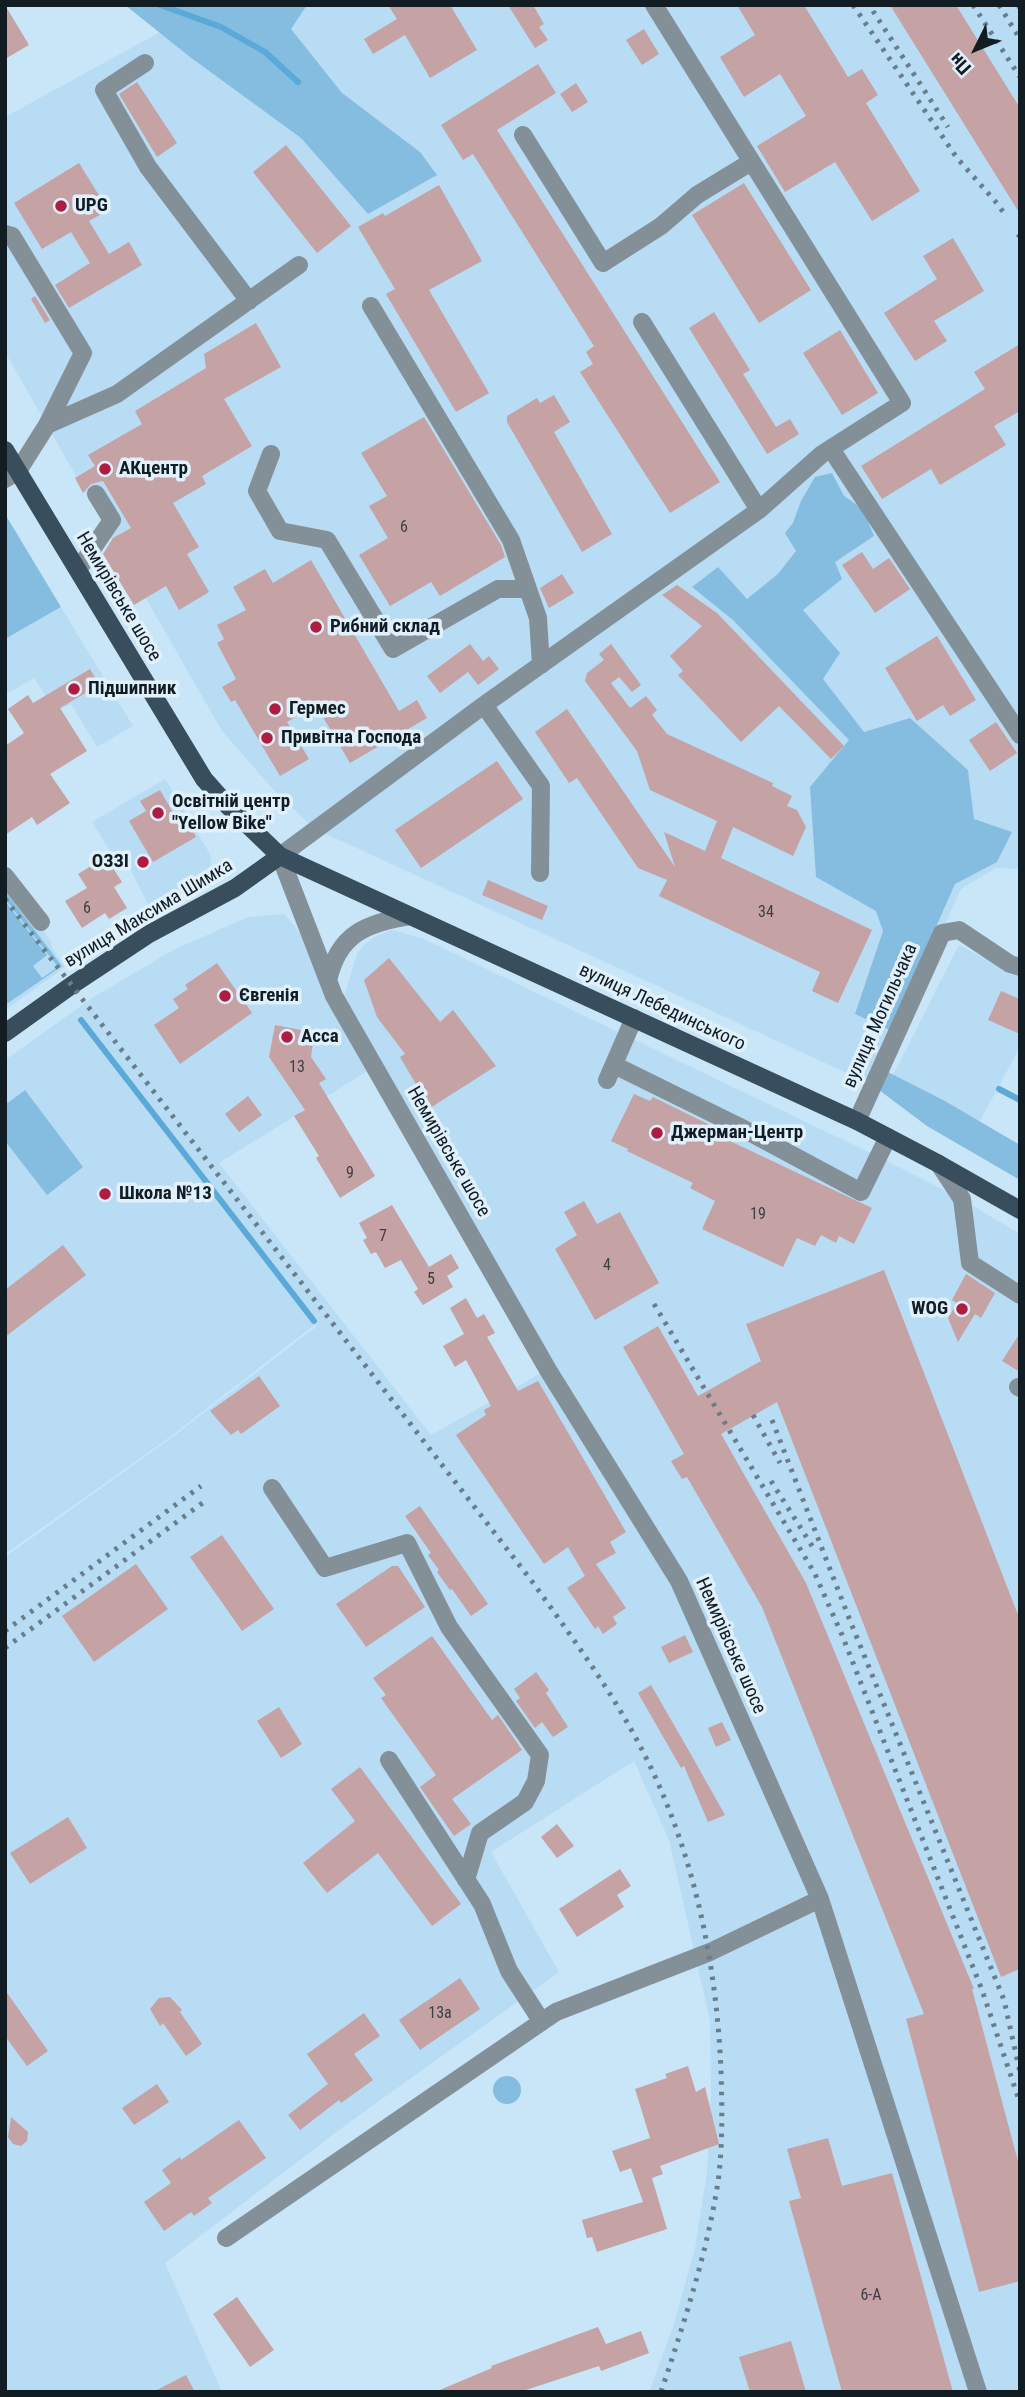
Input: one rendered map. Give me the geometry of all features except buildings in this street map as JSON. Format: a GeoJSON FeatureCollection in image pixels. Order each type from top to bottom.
{"type":"FeatureCollection","features":[{"type":"Feature","properties":{"kind":"main road","name":"Немирівське шосе"},"geometry":{"type":"LineString","coordinates":[[5,450],[11,475],[78,570],[204,779],[280,856]]}},
{"type":"Feature","properties":{"kind":"main road","name":"вулиця Лебединського"},"geometry":{"type":"LineString","coordinates":[[280,856],[857,1121],[1020,1210]]}},
{"type":"Feature","properties":{"kind":"main road","name":"вулиця Максима Шимка"},"geometry":{"type":"LineString","coordinates":[[5,1033],[149,934],[235,888],[280,856]]}},
{"type":"Feature","properties":{"kind":"street"},"geometry":{"type":"LineString","coordinates":[[280,856],[484,705],[759,510],[831,449],[902,403],[654,5]]}},
{"type":"Feature","properties":{"kind":"street"},"geometry":{"type":"LineString","coordinates":[[145,63],[103,90],[148,167],[249,301]]}},
{"type":"Feature","properties":{"kind":"street"},"geometry":{"type":"LineString","coordinates":[[523,135],[603,263],[661,226],[697,195],[751,162]]}},
{"type":"Feature","properties":{"kind":"street"},"geometry":{"type":"LineString","coordinates":[[5,234],[12,236],[83,353],[47,425],[11,475]]}},
{"type":"Feature","properties":{"kind":"street"},"geometry":{"type":"LineString","coordinates":[[47,425],[117,394],[299,265]]}},
{"type":"Feature","properties":{"kind":"street"},"geometry":{"type":"LineString","coordinates":[[371,306],[512,540],[538,618],[541,665]]}},
{"type":"Feature","properties":{"kind":"street"},"geometry":{"type":"LineString","coordinates":[[642,322],[759,510]]}},
{"type":"Feature","properties":{"kind":"street"},"geometry":{"type":"LineString","coordinates":[[831,449],[1020,735]]}},
{"type":"Feature","properties":{"kind":"street"},"geometry":{"type":"LineString","coordinates":[[271,454],[257,491],[280,531],[327,540],[393,649],[498,589],[528,589]]}},
{"type":"Feature","properties":{"kind":"street"},"geometry":{"type":"LineString","coordinates":[[78,570],[112,520],[96,494]]}},
{"type":"Feature","properties":{"kind":"street"},"geometry":{"type":"LineString","coordinates":[[484,705],[541,786],[540,873]]}},
{"type":"Feature","properties":{"kind":"street","name":"Немирівське шосе"},"geometry":{"type":"LineString","coordinates":[[280,856],[334,996],[548,1370],[679,1581],[820,1899],[978,2392]]}},
{"type":"Feature","properties":{"kind":"street"},"geometry":{"type":"LineString","coordinates":[[5,876],[41,922]]}},
{"type":"Feature","properties":{"kind":"street"},"geometry":{"type":"LineString","coordinates":[[328,981],[335,957],[343,944],[354,934],[383,920],[410,916]]}},
{"type":"Feature","properties":{"kind":"street","name":"вулиця Могильчака"},"geometry":{"type":"LineString","coordinates":[[857,1121],[942,933],[959,930],[1010,964],[1020,967]]}},
{"type":"Feature","properties":{"kind":"street"},"geometry":{"type":"LineString","coordinates":[[634,1018],[610,1072],[738,1126],[861,1192],[888,1137]]}},
{"type":"Feature","properties":{"kind":"street"},"geometry":{"type":"LineString","coordinates":[[939,1164],[962,1199],[970,1263],[1020,1295]]}},
{"type":"Feature","properties":{"kind":"street"},"geometry":{"type":"LineString","coordinates":[[272,1488],[326,1568],[407,1543],[449,1627],[540,1755],[536,1781],[524,1802],[480,1833],[466,1880]]}},
{"type":"Feature","properties":{"kind":"street"},"geometry":{"type":"LineString","coordinates":[[389,1760],[482,1904],[509,1971],[542,2022]]}},
{"type":"Feature","properties":{"kind":"street"},"geometry":{"type":"LineString","coordinates":[[226,2238],[556,2012],[710,1952],[820,1899]]}},
{"type":"Feature","properties":{"kind":"shaded area"},"geometry":{"type":"Polygon","coordinates":[[[125,5],[307,5],[291,29],[342,93],[420,152],[437,175],[368,214],[301,138],[190,57],[125,5]]]}},
{"type":"Feature","properties":{"kind":"shaded area"},"geometry":{"type":"Polygon","coordinates":[[[218,5],[1020,5],[1020,869],[996,868],[961,889],[871,1084],[315,829],[279,796],[222,731],[5,352],[5,117],[160,32],[218,5]]]}},
{"type":"Feature","properties":{"kind":"shaded area"},"geometry":{"type":"Polygon","coordinates":[[[832,473],[844,496],[863,509],[874,536],[835,562],[842,579],[803,610],[840,653],[823,679],[864,732],[910,718],[968,770],[974,819],[1012,832],[997,862],[955,884],[890,1030],[855,1014],[883,931],[876,911],[816,877],[810,787],[849,740],[733,620],[692,587],[718,567],[747,599],[778,574],[796,551],[785,533],[793,523],[801,501],[815,477],[832,473]]]}},
{"type":"Feature","properties":{"kind":"shaded area"},"geometry":{"type":"Polygon","coordinates":[[[5,514],[61,607],[5,639],[5,514]]]}},
{"type":"Feature","properties":{"kind":"shaded area"},"geometry":{"type":"Polygon","coordinates":[[[61,607],[133,726],[97,747],[71,704],[56,712],[34,678],[5,695],[5,639],[61,607]]]}},
{"type":"Feature","properties":{"kind":"shaded area"},"geometry":{"type":"Polygon","coordinates":[[[165,779],[210,854],[211,864],[205,878],[195,887],[151,910],[121,851],[112,855],[92,822],[165,779]]]}},
{"type":"Feature","properties":{"kind":"shaded area"},"geometry":{"type":"Polygon","coordinates":[[[5,882],[51,941],[52,948],[65,967],[5,1010],[5,882]]]}},
{"type":"Feature","properties":{"kind":"shaded area"},"geometry":{"type":"Polygon","coordinates":[[[5,891],[62,966],[5,1005],[5,901],[47,955],[33,966],[42,978],[58,967],[5,899],[5,891]]]}},
{"type":"Feature","properties":{"kind":"shaded area"},"geometry":{"type":"Polygon","coordinates":[[[284,914],[317,953],[341,1006],[357,954],[364,945],[374,937],[392,930],[422,938],[879,1157],[962,1199],[1020,1234],[1020,2392],[649,2392],[673,2327],[695,2248],[707,2172],[711,2094],[710,2021],[669,1840],[634,1761],[491,1852],[559,1972],[343,2127],[165,2263],[222,2392],[5,2392],[5,1557],[171,1438],[317,1326],[309,1329],[170,1437],[5,1554],[5,1060],[92,998],[173,950],[248,917],[284,914]],[[374,1067],[219,1163],[431,1435],[548,1369],[374,1067]]]}},
{"type":"Feature","properties":{"kind":"shaded area"},"geometry":{"type":"Polygon","coordinates":[[[959,945],[1020,976],[1020,1047],[980,1121],[893,1075],[959,945]]]}},
{"type":"Feature","properties":{"kind":"shaded area"},"geometry":{"type":"Polygon","coordinates":[[[878,1067],[945,1101],[1020,1145],[1020,1180],[927,1126],[871,1084],[878,1067]]]}},
{"type":"Feature","properties":{"kind":"shaded area"},"geometry":{"type":"Polygon","coordinates":[[[25,1090],[83,1167],[47,1195],[5,1141],[5,1105],[25,1090]]]}},
{"type":"Feature","properties":{"kind":"shaded area"},"geometry":{"type":"Polygon","coordinates":[[[507,2076],[517,2080],[521,2090],[517,2100],[507,2104],[497,2100],[493,2090],[497,2080],[507,2076]]]}},
{"type":"Feature","properties":{"kind":"waterway"},"geometry":{"type":"LineString","coordinates":[[160,5],[221,27],[265,52],[298,82]]}},
{"type":"Feature","properties":{"kind":"waterway"},"geometry":{"type":"LineString","coordinates":[[81,1020],[314,1321]]}},
{"type":"Feature","properties":{"kind":"waterway"},"geometry":{"type":"LineString","coordinates":[[999,1089],[1020,1100]]}},
{"type":"Feature","properties":{"kind":"railway"},"geometry":{"type":"LineString","coordinates":[[853,5],[957,158],[1007,217]]}},
{"type":"Feature","properties":{"kind":"railway"},"geometry":{"type":"LineString","coordinates":[[973,5],[1020,77]]}},
{"type":"Feature","properties":{"kind":"railway"},"geometry":{"type":"LineString","coordinates":[[999,5],[1020,39]]}},
{"type":"Feature","properties":{"kind":"railway"},"geometry":{"type":"LineString","coordinates":[[873,11],[948,127]]}},
{"type":"Feature","properties":{"kind":"railway"},"geometry":{"type":"LineString","coordinates":[[5,899],[534,1584],[615,1702],[658,1782],[687,1861],[707,1944],[718,2028],[722,2112],[720,2168],[708,2235],[661,2392]]}},
{"type":"Feature","properties":{"kind":"railway"},"geometry":{"type":"LineString","coordinates":[[654,1304],[815,1574],[842,1635],[982,1990],[1020,2103]]}},
{"type":"Feature","properties":{"kind":"railway"},"geometry":{"type":"LineString","coordinates":[[753,1415],[780,1463]]}},
{"type":"Feature","properties":{"kind":"railway"},"geometry":{"type":"LineString","coordinates":[[772,1420],[1004,2000],[1020,2072]]}},
{"type":"Feature","properties":{"kind":"railway"},"geometry":{"type":"LineString","coordinates":[[771,1481],[814,1549]]}},
{"type":"Feature","properties":{"kind":"railway"},"geometry":{"type":"LineString","coordinates":[[5,1631],[201,1486]]}},
{"type":"Feature","properties":{"kind":"railway"},"geometry":{"type":"LineString","coordinates":[[5,1648],[208,1499]]}},
{"type":"Feature","properties":{"kind":"place","name":"UPG"},"geometry":{"type":"Point","coordinates":[61,206]}},
{"type":"Feature","properties":{"kind":"place","name":"АКцентр"},"geometry":{"type":"Point","coordinates":[105,469]}},
{"type":"Feature","properties":{"kind":"place","name":"Рибний склад"},"geometry":{"type":"Point","coordinates":[316,627]}},
{"type":"Feature","properties":{"kind":"place","name":"Підшипник"},"geometry":{"type":"Point","coordinates":[74,689]}},
{"type":"Feature","properties":{"kind":"place","name":"Гермес"},"geometry":{"type":"Point","coordinates":[275,709]}},
{"type":"Feature","properties":{"kind":"place","name":"Привітна Господа"},"geometry":{"type":"Point","coordinates":[267,738]}},
{"type":"Feature","properties":{"kind":"place","name":"Освітній центр \"Yellow Bike\""},"geometry":{"type":"Point","coordinates":[158,813]}},
{"type":"Feature","properties":{"kind":"place","name":"ОЗЗІ"},"geometry":{"type":"Point","coordinates":[143,862]}},
{"type":"Feature","properties":{"kind":"place","name":"Євгенія"},"geometry":{"type":"Point","coordinates":[225,996]}},
{"type":"Feature","properties":{"kind":"place","name":"Асса"},"geometry":{"type":"Point","coordinates":[287,1037]}},
{"type":"Feature","properties":{"kind":"place","name":"Джерман-Центр"},"geometry":{"type":"Point","coordinates":[657,1133]}},
{"type":"Feature","properties":{"kind":"place","name":"Школа №13"},"geometry":{"type":"Point","coordinates":[105,1194]}},
{"type":"Feature","properties":{"kind":"place","name":"WOG"},"geometry":{"type":"Point","coordinates":[962,1309]}}]}
